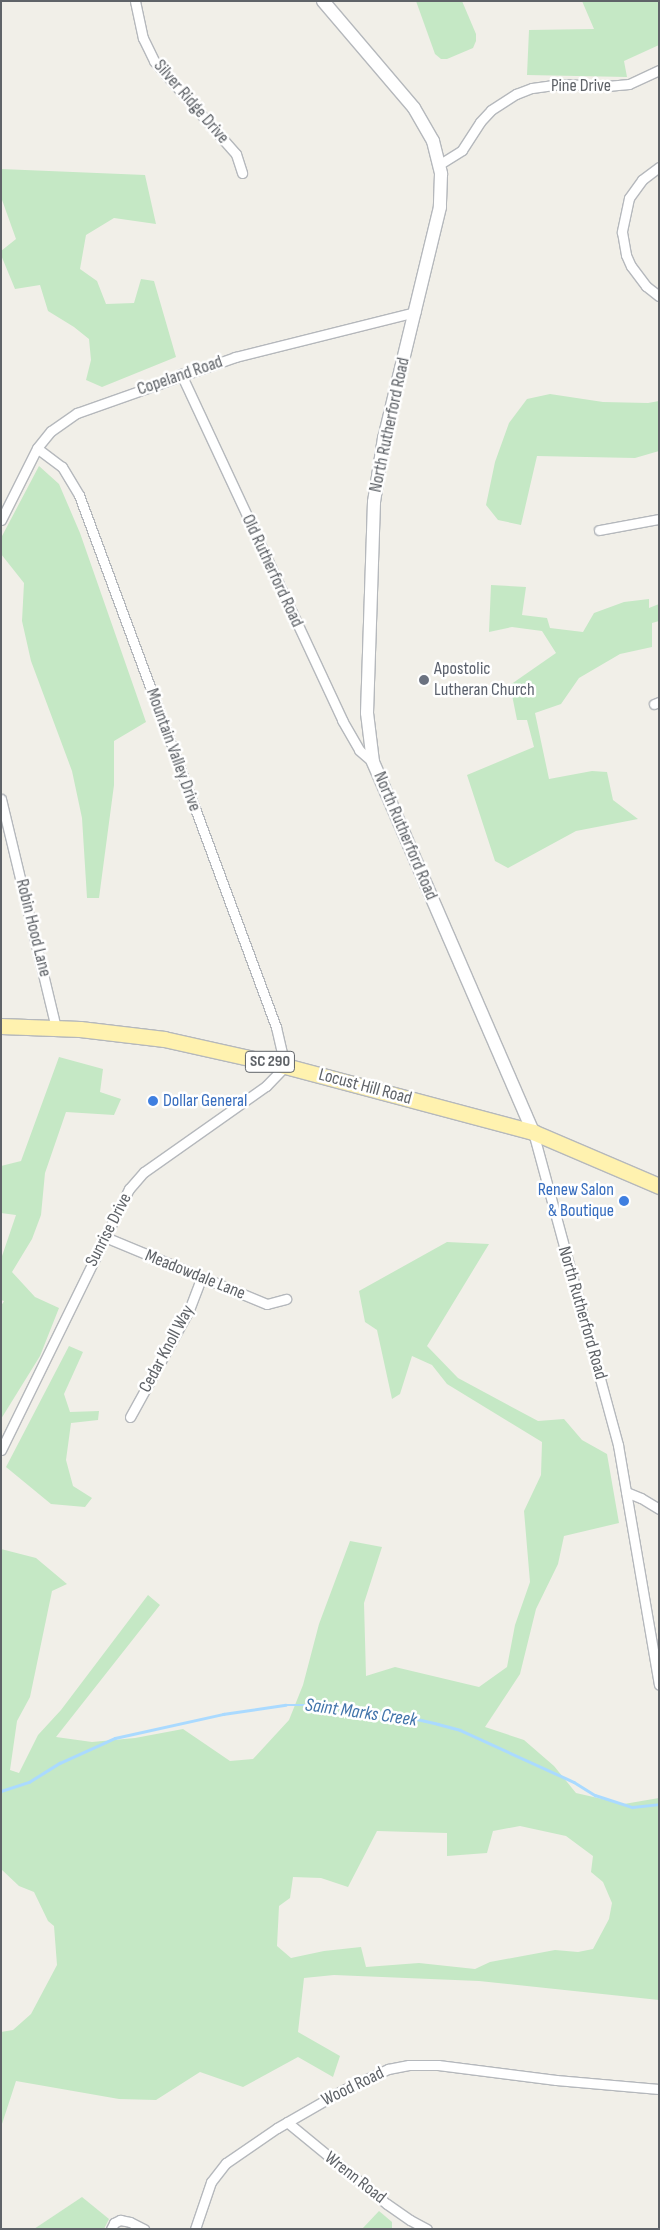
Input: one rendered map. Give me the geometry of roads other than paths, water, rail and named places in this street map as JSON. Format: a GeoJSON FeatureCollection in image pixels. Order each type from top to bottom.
{"type":"FeatureCollection","features":[{"type":"Feature","properties":{"kind":"main road","name":"Locust Hill Road"},"geometry":{"type":"LineString","coordinates":[[1,1026],[56,1028],[164,1039],[285,1066],[533,1132],[659,1186]]}},
{"type":"Feature","properties":{"kind":"street","name":"Silver Ridge Drive"},"geometry":{"type":"LineString","coordinates":[[135,1],[143,38],[154,61],[236,154],[242,173]]}},
{"type":"Feature","properties":{"kind":"street","name":"North Rutherford Road"},"geometry":{"type":"LineString","coordinates":[[323,1],[414,108],[433,141],[440,164],[440,207],[384,438],[374,502],[368,713],[373,762],[533,1132],[606,1395],[626,1492],[659,1685]]}},
{"type":"Feature","properties":{"kind":"street","name":"Pine Drive"},"geometry":{"type":"LineString","coordinates":[[440,164],[462,150],[480,122],[491,110],[516,94],[532,88],[559,84],[622,85],[640,80],[659,70]]}},
{"type":"Feature","properties":{"kind":"street"},"geometry":{"type":"LineString","coordinates":[[659,167],[642,180],[629,198],[622,232],[626,255],[631,266],[646,286],[659,296]]}},
{"type":"Feature","properties":{"kind":"street","name":"Copeland Road"},"geometry":{"type":"LineString","coordinates":[[1,520],[37,448],[50,431],[77,413],[181,374],[296,340],[415,312]]}},
{"type":"Feature","properties":{"kind":"street","name":"Old Rutherford Road"},"geometry":{"type":"LineString","coordinates":[[181,374],[342,720],[359,750],[373,762]]}},
{"type":"Feature","properties":{"kind":"street","name":"Mountain Valley Drive"},"geometry":{"type":"LineString","coordinates":[[37,448],[62,468],[79,495],[276,1027],[285,1066]]}},
{"type":"Feature","properties":{"kind":"street"},"geometry":{"type":"LineString","coordinates":[[598,530],[659,519]]}},
{"type":"Feature","properties":{"kind":"street","name":"Robin Hood Lane"},"geometry":{"type":"LineString","coordinates":[[1,799],[56,1028]]}},
{"type":"Feature","properties":{"kind":"street","name":"Sunrise Drive"},"geometry":{"type":"LineString","coordinates":[[1,1450],[125,1197],[136,1180],[266,1086],[285,1066]]}},
{"type":"Feature","properties":{"kind":"street","name":"Meadowdale Lane"},"geometry":{"type":"LineString","coordinates":[[105,1238],[201,1279],[267,1304],[286,1300]]}},
{"type":"Feature","properties":{"kind":"street","name":"Cedar Knoll Way"},"geometry":{"type":"LineString","coordinates":[[130,1417],[189,1310],[201,1279]]}},
{"type":"Feature","properties":{"kind":"street"},"geometry":{"type":"LineString","coordinates":[[626,1492],[641,1498],[659,1509]]}},
{"type":"Feature","properties":{"kind":"street","name":"Wood Road"},"geometry":{"type":"LineString","coordinates":[[195,2229],[206,2192],[217,2172],[236,2155],[287,2122],[370,2076],[388,2069],[409,2065],[438,2065],[556,2080],[659,2089]]}},
{"type":"Feature","properties":{"kind":"street","name":"Wrenn Road"},"geometry":{"type":"LineString","coordinates":[[287,2122],[402,2215],[427,2229]]}},
{"type":"Feature","properties":{"kind":"street"},"geometry":{"type":"LineString","coordinates":[[111,2229],[117,2221],[124,2220],[144,2229]]}},
{"type":"Feature","properties":{"kind":"waterway","name":"Saint Marks Creek"},"geometry":{"type":"LineString","coordinates":[[1,1791],[29,1782],[60,1763],[115,1738],[223,1714],[285,1705],[322,1705],[408,1717],[460,1730],[574,1782],[595,1795],[632,1807],[659,1804]]}},
{"type":"Feature","properties":{"kind":"place","name":"Apostolic Lutheran Church"},"geometry":{"type":"Point","coordinates":[424,680]}},
{"type":"Feature","properties":{"kind":"place","name":"Dollar General"},"geometry":{"type":"Point","coordinates":[153,1101]}},
{"type":"Feature","properties":{"kind":"place","name":"Renew Salon & Boutique"},"geometry":{"type":"Point","coordinates":[624,1201]}}]}
